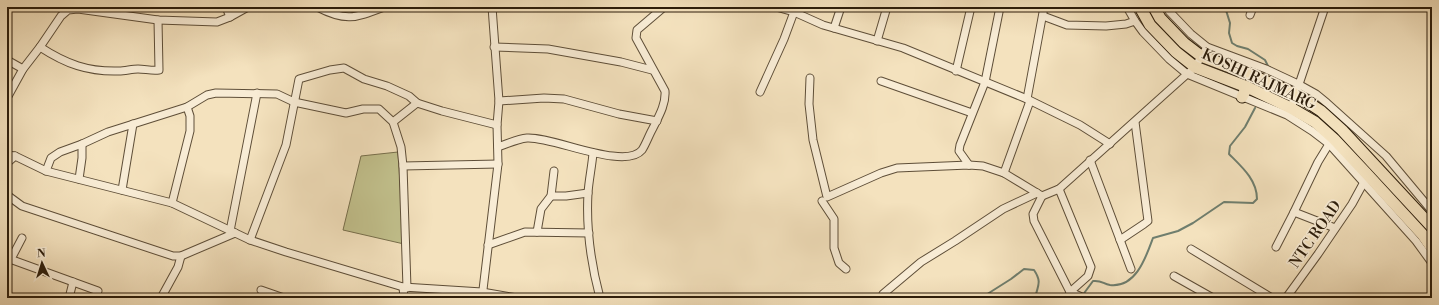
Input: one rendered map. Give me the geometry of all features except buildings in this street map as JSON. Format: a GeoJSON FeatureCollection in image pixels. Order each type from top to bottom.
{"type":"FeatureCollection","features":[{"type":"Feature","properties":{"kind":"main road","name":"KOSHI RAJMARG"},"geometry":{"type":"LineString","coordinates":[[1140,7],[1150,25],[1176,52],[1191,71],[1291,108],[1315,122],[1334,138],[1423,235],[1432,248]]}},
{"type":"Feature","properties":{"kind":"main road","name":"KOSHI RAJMARG"},"geometry":{"type":"LineString","coordinates":[[1154,7],[1160,18],[1184,42],[1251,74],[1297,89],[1342,130],[1432,227]]}},
{"type":"Feature","properties":{"kind":"street"},"geometry":{"type":"LineString","coordinates":[[226,7],[230,18]]}},
{"type":"Feature","properties":{"kind":"street"},"geometry":{"type":"LineString","coordinates":[[7,98],[23,69],[61,16],[68,9],[78,9],[158,20],[217,22],[230,18],[248,7]]}},
{"type":"Feature","properties":{"kind":"street"},"geometry":{"type":"LineString","coordinates":[[317,7],[334,16],[344,17],[362,16],[384,7]]}},
{"type":"Feature","properties":{"kind":"street"},"geometry":{"type":"LineString","coordinates":[[482,295],[498,164],[496,125],[499,101],[492,7]]}},
{"type":"Feature","properties":{"kind":"street"},"geometry":{"type":"LineString","coordinates":[[498,147],[526,138],[545,140],[593,153],[626,157],[634,155],[641,150],[666,100],[665,91],[652,70],[636,38],[636,34],[637,30],[664,7]]}},
{"type":"Feature","properties":{"kind":"street"},"geometry":{"type":"LineString","coordinates":[[776,7],[794,12],[823,25],[901,48],[956,70],[1028,100],[1080,126],[1110,144]]}},
{"type":"Feature","properties":{"kind":"street"},"geometry":{"type":"LineString","coordinates":[[834,28],[841,7]]}},
{"type":"Feature","properties":{"kind":"street"},"geometry":{"type":"LineString","coordinates":[[877,41],[887,7]]}},
{"type":"Feature","properties":{"kind":"street"},"geometry":{"type":"LineString","coordinates":[[956,70],[972,7]]}},
{"type":"Feature","properties":{"kind":"street"},"geometry":{"type":"LineString","coordinates":[[969,165],[959,151],[984,82],[1000,7]]}},
{"type":"Feature","properties":{"kind":"street"},"geometry":{"type":"LineString","coordinates":[[1004,173],[1028,100],[1044,7]]}},
{"type":"Feature","properties":{"kind":"street"},"geometry":{"type":"LineString","coordinates":[[1127,7],[1143,32],[1169,59],[1191,71]]}},
{"type":"Feature","properties":{"kind":"street"},"geometry":{"type":"LineString","coordinates":[[883,294],[920,262],[1003,209],[1039,194],[1059,189],[1191,71],[1204,52],[1192,34],[1169,11],[1167,7]]}},
{"type":"Feature","properties":{"kind":"street"},"geometry":{"type":"LineString","coordinates":[[1250,15],[1253,7]]}},
{"type":"Feature","properties":{"kind":"street"},"geometry":{"type":"LineString","coordinates":[[1291,108],[1325,7]]}},
{"type":"Feature","properties":{"kind":"street"},"geometry":{"type":"LineString","coordinates":[[760,92],[784,39],[794,12]]}},
{"type":"Feature","properties":{"kind":"street"},"geometry":{"type":"LineString","coordinates":[[1043,16],[1067,25],[1106,26],[1126,24],[1135,21]]}},
{"type":"Feature","properties":{"kind":"street"},"geometry":{"type":"LineString","coordinates":[[40,47],[53,56],[80,67],[93,70],[119,71],[136,68],[152,71],[159,70],[158,20]]}},
{"type":"Feature","properties":{"kind":"street"},"geometry":{"type":"LineString","coordinates":[[494,47],[548,49],[614,61],[652,70]]}},
{"type":"Feature","properties":{"kind":"street"},"geometry":{"type":"LineString","coordinates":[[7,60],[23,69]]}},
{"type":"Feature","properties":{"kind":"street"},"geometry":{"type":"LineString","coordinates":[[250,240],[286,145],[299,79],[330,70],[344,68],[364,79],[393,88],[409,96],[417,103],[496,125]]}},
{"type":"Feature","properties":{"kind":"street"},"geometry":{"type":"LineString","coordinates":[[810,78],[809,104],[813,140],[827,197],[881,173],[897,168],[969,165],[983,166],[1004,173],[1039,194]]}},
{"type":"Feature","properties":{"kind":"street"},"geometry":{"type":"LineString","coordinates":[[881,81],[972,114]]}},
{"type":"Feature","properties":{"kind":"street"},"geometry":{"type":"LineString","coordinates":[[1297,89],[1316,94],[1386,156],[1432,211]]}},
{"type":"Feature","properties":{"kind":"street"},"geometry":{"type":"LineString","coordinates":[[1245,92],[1287,115],[1329,144],[1416,241],[1432,263]]}},
{"type":"Feature","properties":{"kind":"street"},"geometry":{"type":"LineString","coordinates":[[233,232],[257,93]]}},
{"type":"Feature","properties":{"kind":"street"},"geometry":{"type":"LineString","coordinates":[[46,171],[51,158],[56,154],[108,132],[186,106],[207,94],[277,94],[294,102],[346,113],[364,109],[379,109],[392,122],[401,147],[403,166],[404,298]]}},
{"type":"Feature","properties":{"kind":"street"},"geometry":{"type":"LineString","coordinates":[[499,101],[544,98],[564,99],[656,121]]}},
{"type":"Feature","properties":{"kind":"street"},"geometry":{"type":"LineString","coordinates":[[392,122],[417,103]]}},
{"type":"Feature","properties":{"kind":"street"},"geometry":{"type":"LineString","coordinates":[[172,203],[190,131],[190,116],[186,106]]}},
{"type":"Feature","properties":{"kind":"street"},"geometry":{"type":"LineString","coordinates":[[1120,240],[1148,221],[1135,122]]}},
{"type":"Feature","properties":{"kind":"street"},"geometry":{"type":"LineString","coordinates":[[122,190],[133,124]]}},
{"type":"Feature","properties":{"kind":"street"},"geometry":{"type":"LineString","coordinates":[[79,179],[82,144]]}},
{"type":"Feature","properties":{"kind":"street"},"geometry":{"type":"LineString","coordinates":[[1276,247],[1318,162],[1329,144]]}},
{"type":"Feature","properties":{"kind":"street"},"geometry":{"type":"LineString","coordinates":[[593,153],[588,194],[589,233],[593,271],[600,298]]}},
{"type":"Feature","properties":{"kind":"street"},"geometry":{"type":"LineString","coordinates":[[7,155],[15,156],[46,171],[172,203],[250,240],[405,287],[517,298]]}},
{"type":"Feature","properties":{"kind":"street"},"geometry":{"type":"LineString","coordinates":[[7,164],[15,156]]}},
{"type":"Feature","properties":{"kind":"street"},"geometry":{"type":"LineString","coordinates":[[1090,160],[1131,269]]}},
{"type":"Feature","properties":{"kind":"street"},"geometry":{"type":"LineString","coordinates":[[403,166],[498,164]]}},
{"type":"Feature","properties":{"kind":"street"},"geometry":{"type":"LineString","coordinates":[[537,232],[541,210],[551,196],[554,171]]}},
{"type":"Feature","properties":{"kind":"street","name":"NTC ROAD"},"geometry":{"type":"LineString","coordinates":[[1286,298],[1352,204],[1364,182]]}},
{"type":"Feature","properties":{"kind":"street"},"geometry":{"type":"LineString","coordinates":[[1059,189],[1091,268],[1088,276],[1072,293]]}},
{"type":"Feature","properties":{"kind":"street"},"geometry":{"type":"LineString","coordinates":[[551,196],[588,194]]}},
{"type":"Feature","properties":{"kind":"street"},"geometry":{"type":"LineString","coordinates":[[1039,194],[1033,214],[1034,221],[1072,293],[1084,298]]}},
{"type":"Feature","properties":{"kind":"street"},"geometry":{"type":"LineString","coordinates":[[7,195],[22,206],[172,256],[181,256],[233,232]]}},
{"type":"Feature","properties":{"kind":"street"},"geometry":{"type":"LineString","coordinates":[[822,201],[834,219],[834,248],[839,263],[846,269]]}},
{"type":"Feature","properties":{"kind":"street"},"geometry":{"type":"LineString","coordinates":[[1294,212],[1335,228]]}},
{"type":"Feature","properties":{"kind":"street"},"geometry":{"type":"LineString","coordinates":[[488,245],[525,232],[589,233]]}},
{"type":"Feature","properties":{"kind":"street"},"geometry":{"type":"LineString","coordinates":[[22,238],[9,258],[98,291]]}},
{"type":"Feature","properties":{"kind":"street"},"geometry":{"type":"LineString","coordinates":[[1191,249],[1272,298]]}},
{"type":"Feature","properties":{"kind":"street"},"geometry":{"type":"LineString","coordinates":[[161,298],[178,267],[181,256]]}},
{"type":"Feature","properties":{"kind":"street"},"geometry":{"type":"LineString","coordinates":[[1174,276],[1213,298]]}},
{"type":"Feature","properties":{"kind":"street"},"geometry":{"type":"LineString","coordinates":[[69,298],[73,282]]}},
{"type":"Feature","properties":{"kind":"street"},"geometry":{"type":"LineString","coordinates":[[261,290],[284,298]]}},
{"type":"Feature","properties":{"kind":"shaded area"},"geometry":{"type":"Polygon","coordinates":[[[398,152],[404,244],[343,230],[361,156],[398,152]]]}},
{"type":"Feature","properties":{"kind":"waterway"},"geometry":{"type":"LineString","coordinates":[[1225,7],[1230,23],[1229,33],[1232,43],[1248,49],[1265,60],[1268,66]]}},
{"type":"Feature","properties":{"kind":"waterway"},"geometry":{"type":"LineString","coordinates":[[1082,296],[1093,281],[1110,285],[1119,285],[1127,282],[1139,270],[1153,238],[1178,231],[1193,223],[1224,202],[1253,203],[1257,199],[1252,180],[1244,169],[1229,154],[1230,146],[1245,127],[1255,108]]}},
{"type":"Feature","properties":{"kind":"waterway"},"geometry":{"type":"LineString","coordinates":[[981,298],[1024,269],[1034,270],[1038,278],[1039,284],[1035,298]]}}]}
